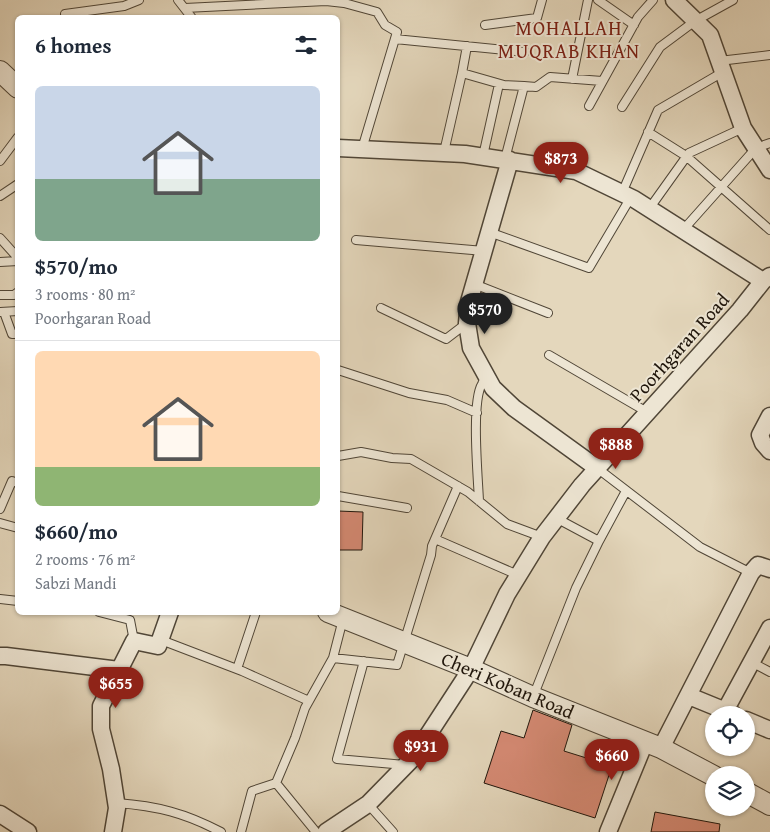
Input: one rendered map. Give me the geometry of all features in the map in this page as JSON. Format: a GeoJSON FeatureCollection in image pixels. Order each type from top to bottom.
{"type":"FeatureCollection","features":[{"type":"Feature","properties":{"kind":"street"},"geometry":{"type":"LineString","coordinates":[[674,0],[710,35],[743,128],[763,145],[770,170]]}},
{"type":"Feature","properties":{"kind":"street"},"geometry":{"type":"LineString","coordinates":[[0,71],[15,85]]}},
{"type":"Feature","properties":{"kind":"street"},"geometry":{"type":"LineString","coordinates":[[340,148],[444,152],[576,170],[626,195],[767,279]]}},
{"type":"Feature","properties":{"kind":"street"},"geometry":{"type":"LineString","coordinates":[[507,160],[469,302],[467,324],[471,348],[493,388],[514,408],[597,468]]}},
{"type":"Feature","properties":{"kind":"street","name":"Poorhgaran Road"},"geometry":{"type":"LineString","coordinates":[[326,832],[368,804],[414,758],[471,669],[507,594],[556,518],[597,468],[767,279]]}},
{"type":"Feature","properties":{"kind":"street"},"geometry":{"type":"LineString","coordinates":[[770,416],[760,435],[763,443],[770,451]]}},
{"type":"Feature","properties":{"kind":"street"},"geometry":{"type":"LineString","coordinates":[[608,832],[653,745],[689,696],[751,574],[758,564],[770,569]]}},
{"type":"Feature","properties":{"kind":"street"},"geometry":{"type":"LineString","coordinates":[[113,832],[117,808],[111,769],[101,729],[100,706],[134,641],[158,646],[169,615]]}},
{"type":"Feature","properties":{"kind":"street","name":"Cheri Koban Road"},"geometry":{"type":"LineString","coordinates":[[335,615],[653,745],[705,771]]}},
{"type":"Feature","properties":{"kind":"street"},"geometry":{"type":"LineString","coordinates":[[733,706],[752,662],[770,628]]}},
{"type":"Feature","properties":{"kind":"street"},"geometry":{"type":"LineString","coordinates":[[0,656],[119,670]]}},
{"type":"Feature","properties":{"kind":"street"},"geometry":{"type":"LineString","coordinates":[[689,696],[713,706]]}},
{"type":"Feature","properties":{"kind":"street"},"geometry":{"type":"LineString","coordinates":[[755,724],[770,730]]}},
{"type":"Feature","properties":{"kind":"street"},"geometry":{"type":"LineString","coordinates":[[755,797],[770,805]]}},
{"type":"Feature","properties":{"kind":"street"},"geometry":{"type":"LineString","coordinates":[[0,814],[28,832]]}},
{"type":"Feature","properties":{"kind":"lane"},"geometry":{"type":"LineString","coordinates":[[65,14],[124,6],[139,0]]}},
{"type":"Feature","properties":{"kind":"lane"},"geometry":{"type":"LineString","coordinates":[[178,0],[190,15]]}},
{"type":"Feature","properties":{"kind":"lane"},"geometry":{"type":"LineString","coordinates":[[366,9],[370,0]]}},
{"type":"Feature","properties":{"kind":"lane"},"geometry":{"type":"LineString","coordinates":[[485,26],[537,18],[542,0]]}},
{"type":"Feature","properties":{"kind":"lane"},"geometry":{"type":"LineString","coordinates":[[572,79],[588,0]]}},
{"type":"Feature","properties":{"kind":"lane"},"geometry":{"type":"LineString","coordinates":[[598,0],[634,25]]}},
{"type":"Feature","properties":{"kind":"lane"},"geometry":{"type":"LineString","coordinates":[[589,106],[638,18],[654,0]]}},
{"type":"Feature","properties":{"kind":"lane"},"geometry":{"type":"LineString","coordinates":[[622,107],[660,47],[695,21],[733,0]]}},
{"type":"Feature","properties":{"kind":"lane"},"geometry":{"type":"LineString","coordinates":[[185,8],[248,2],[326,1],[344,3],[377,12],[385,25],[396,32],[362,149]]}},
{"type":"Feature","properties":{"kind":"lane"},"geometry":{"type":"LineString","coordinates":[[395,39],[525,52]]}},
{"type":"Feature","properties":{"kind":"lane"},"geometry":{"type":"LineString","coordinates":[[444,152],[467,46]]}},
{"type":"Feature","properties":{"kind":"lane"},"geometry":{"type":"LineString","coordinates":[[489,232],[589,268],[626,195],[648,132],[658,110],[721,66],[770,55]]}},
{"type":"Feature","properties":{"kind":"lane"},"geometry":{"type":"LineString","coordinates":[[462,73],[500,84],[536,87],[550,77],[602,81]]}},
{"type":"Feature","properties":{"kind":"lane"},"geometry":{"type":"LineString","coordinates":[[483,156],[500,84]]}},
{"type":"Feature","properties":{"kind":"lane"},"geometry":{"type":"LineString","coordinates":[[507,160],[524,86]]}},
{"type":"Feature","properties":{"kind":"lane"},"geometry":{"type":"LineString","coordinates":[[649,209],[689,153],[743,128]]}},
{"type":"Feature","properties":{"kind":"lane"},"geometry":{"type":"LineString","coordinates":[[648,132],[686,156],[770,230]]}},
{"type":"Feature","properties":{"kind":"lane"},"geometry":{"type":"LineString","coordinates":[[0,161],[15,144]]}},
{"type":"Feature","properties":{"kind":"lane"},"geometry":{"type":"LineString","coordinates":[[683,230],[763,145]]}},
{"type":"Feature","properties":{"kind":"lane"},"geometry":{"type":"LineString","coordinates":[[0,196],[15,186]]}},
{"type":"Feature","properties":{"kind":"lane"},"geometry":{"type":"LineString","coordinates":[[0,238],[15,256]]}},
{"type":"Feature","properties":{"kind":"lane"},"geometry":{"type":"LineString","coordinates":[[356,240],[484,251]]}},
{"type":"Feature","properties":{"kind":"lane"},"geometry":{"type":"LineString","coordinates":[[0,262],[15,260]]}},
{"type":"Feature","properties":{"kind":"lane"},"geometry":{"type":"LineString","coordinates":[[474,284],[548,313]]}},
{"type":"Feature","properties":{"kind":"lane"},"geometry":{"type":"LineString","coordinates":[[0,295],[15,294]]}},
{"type":"Feature","properties":{"kind":"lane"},"geometry":{"type":"LineString","coordinates":[[381,308],[446,339],[467,324]]}},
{"type":"Feature","properties":{"kind":"lane"},"geometry":{"type":"LineString","coordinates":[[15,312],[2,312],[12,334],[15,334]]}},
{"type":"Feature","properties":{"kind":"lane"},"geometry":{"type":"LineString","coordinates":[[549,355],[647,412]]}},
{"type":"Feature","properties":{"kind":"lane"},"geometry":{"type":"LineString","coordinates":[[340,371],[409,393],[447,400],[477,413]]}},
{"type":"Feature","properties":{"kind":"lane"},"geometry":{"type":"LineString","coordinates":[[479,501],[477,413],[481,384],[488,377]]}},
{"type":"Feature","properties":{"kind":"lane"},"geometry":{"type":"LineString","coordinates":[[340,456],[361,452],[392,458],[411,459],[458,486],[507,524],[542,538]]}},
{"type":"Feature","properties":{"kind":"lane"},"geometry":{"type":"LineString","coordinates":[[597,468],[700,547],[751,574]]}},
{"type":"Feature","properties":{"kind":"lane"},"geometry":{"type":"LineString","coordinates":[[0,509],[12,481],[15,482]]}},
{"type":"Feature","properties":{"kind":"lane"},"geometry":{"type":"LineString","coordinates":[[333,658],[397,665],[435,539],[458,486]]}},
{"type":"Feature","properties":{"kind":"lane"},"geometry":{"type":"LineString","coordinates":[[533,697],[576,588],[626,491]]}},
{"type":"Feature","properties":{"kind":"lane"},"geometry":{"type":"LineString","coordinates":[[340,496],[407,508]]}},
{"type":"Feature","properties":{"kind":"lane"},"geometry":{"type":"LineString","coordinates":[[556,518],[599,542]]}},
{"type":"Feature","properties":{"kind":"lane"},"geometry":{"type":"LineString","coordinates":[[0,523],[15,527]]}},
{"type":"Feature","properties":{"kind":"lane"},"geometry":{"type":"LineString","coordinates":[[435,539],[518,575]]}},
{"type":"Feature","properties":{"kind":"lane"},"geometry":{"type":"LineString","coordinates":[[0,599],[15,601]]}},
{"type":"Feature","properties":{"kind":"lane"},"geometry":{"type":"LineString","coordinates":[[111,615],[130,620],[134,641]]}},
{"type":"Feature","properties":{"kind":"lane"},"geometry":{"type":"LineString","coordinates":[[237,669],[255,615]]}},
{"type":"Feature","properties":{"kind":"lane"},"geometry":{"type":"LineString","coordinates":[[241,832],[252,792],[276,783],[296,738],[309,702],[333,658],[335,615]]}},
{"type":"Feature","properties":{"kind":"lane"},"geometry":{"type":"LineString","coordinates":[[161,640],[237,669],[309,702]]}},
{"type":"Feature","properties":{"kind":"lane"},"geometry":{"type":"LineString","coordinates":[[364,662],[336,759],[406,765]]}},
{"type":"Feature","properties":{"kind":"lane"},"geometry":{"type":"LineString","coordinates":[[752,662],[770,672]]}},
{"type":"Feature","properties":{"kind":"lane"},"geometry":{"type":"LineString","coordinates":[[276,783],[316,832]]}},
{"type":"Feature","properties":{"kind":"lane"},"geometry":{"type":"LineString","coordinates":[[116,803],[150,806],[198,819],[221,832]]}},
{"type":"Feature","properties":{"kind":"lane"},"geometry":{"type":"LineString","coordinates":[[368,804],[393,832]]}},
{"type":"Feature","properties":{"kind":"building"},"geometry":{"type":"Polygon","coordinates":[[[340,511],[363,512],[362,550],[340,550],[340,511]]]}},
{"type":"Feature","properties":{"kind":"building"},"geometry":{"type":"Polygon","coordinates":[[[533,710],[572,725],[564,751],[612,766],[595,818],[484,783],[501,731],[524,738],[533,710]]]}},
{"type":"Feature","properties":{"kind":"building"},"geometry":{"type":"Polygon","coordinates":[[[655,812],[720,824],[719,832],[651,832],[655,812]]]}},
{"type":"Feature","properties":{"kind":"district","name":"MOHALLAH MUQRAB KHAN"},"geometry":{"type":"Point","coordinates":[569,38]}}]}
